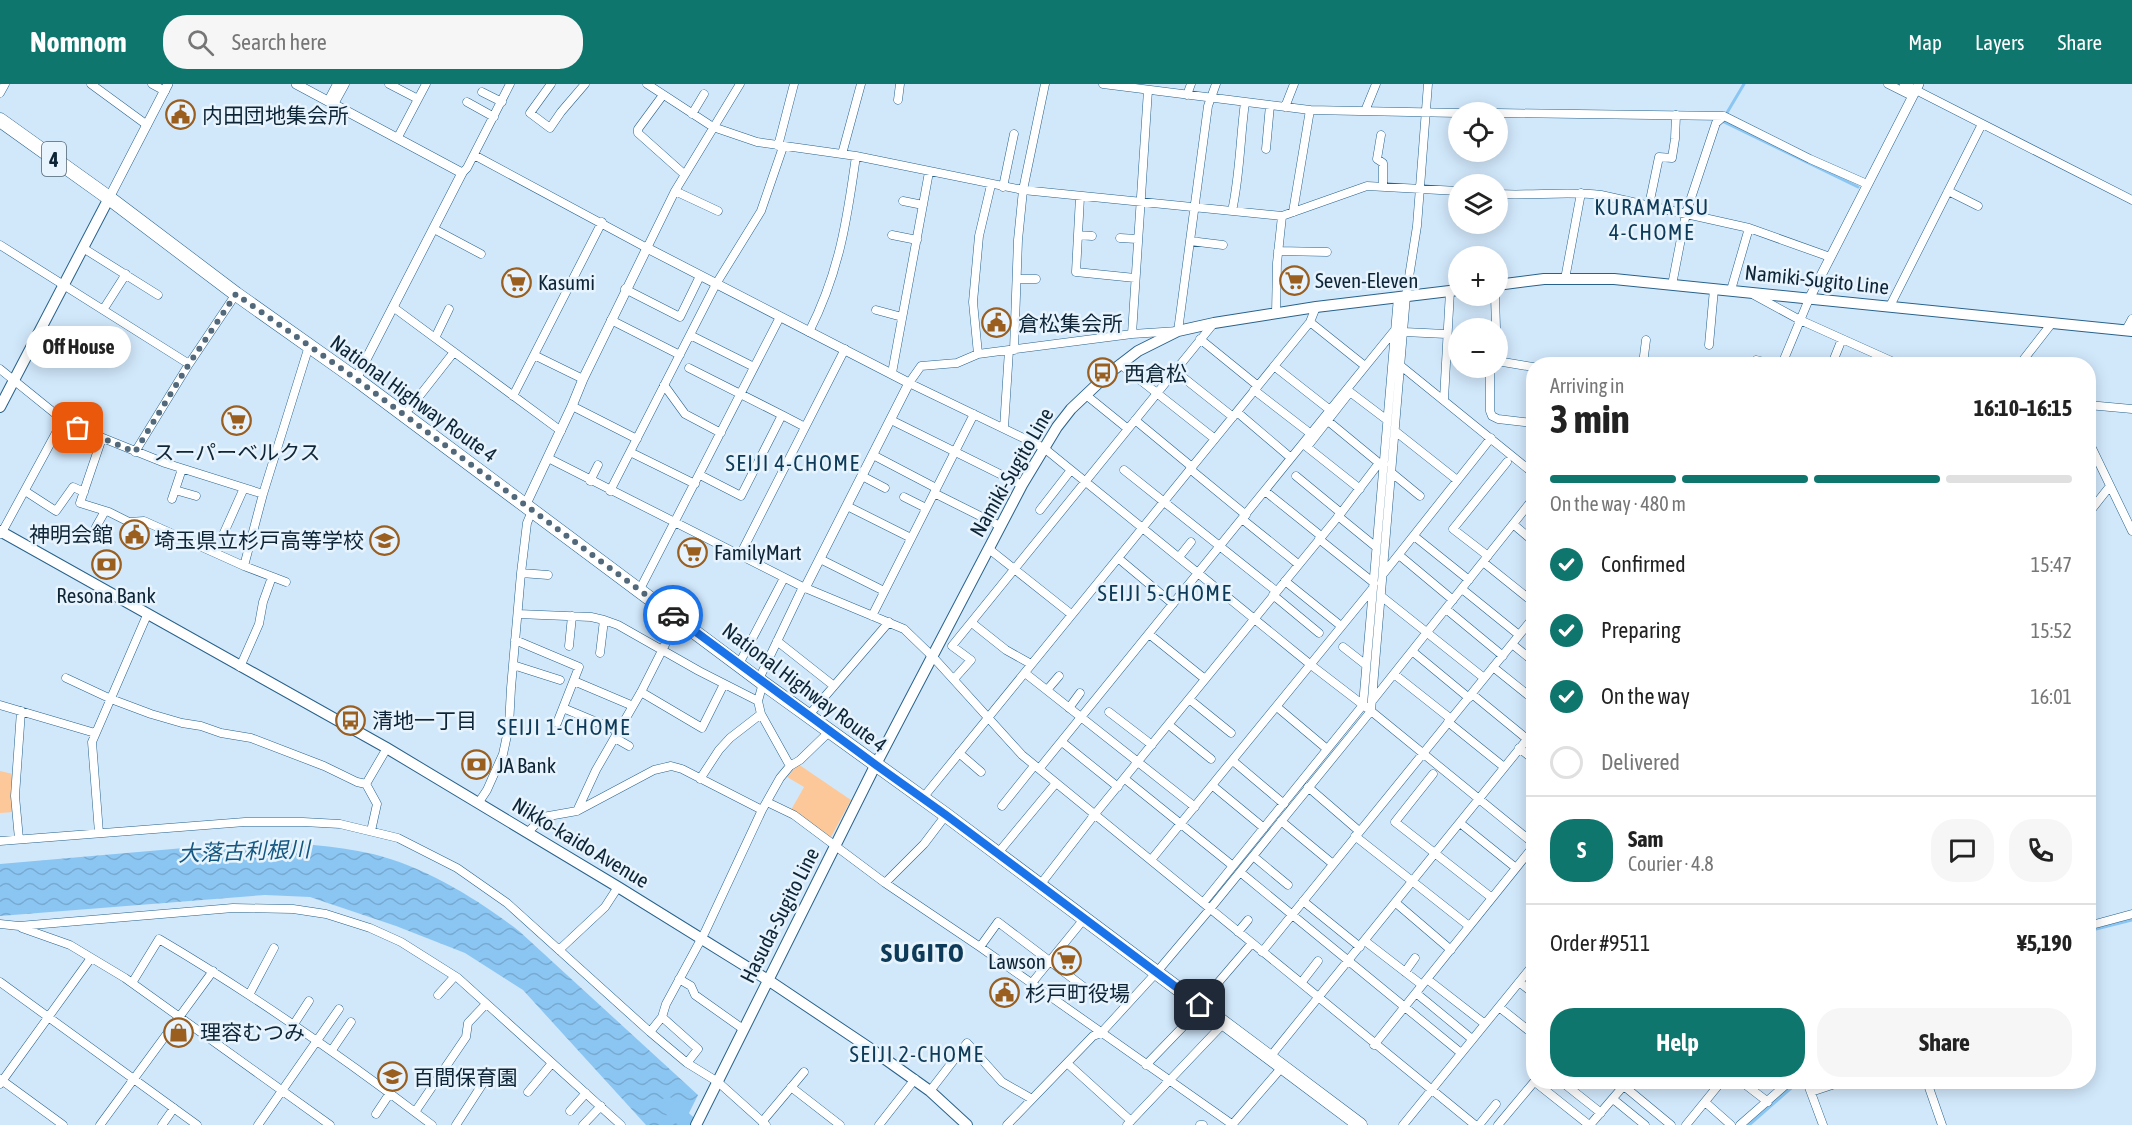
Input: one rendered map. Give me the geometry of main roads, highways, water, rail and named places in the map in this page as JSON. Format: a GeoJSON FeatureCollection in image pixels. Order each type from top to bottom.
{"type":"FeatureCollection","features":[{"type":"Feature","properties":{"kind":"highway","name":"4"},"geometry":{"type":"LineString","coordinates":[[0,120],[109,198]]}},
{"type":"Feature","properties":{"kind":"highway","name":"National Highway Route 4"},"geometry":{"type":"LineString","coordinates":[[109,198],[236,294],[356,379],[639,591],[946,815],[1360,1125]]}},
{"type":"Feature","properties":{"kind":"main road"},"geometry":{"type":"LineString","coordinates":[[0,407],[109,198]]}},
{"type":"Feature","properties":{"kind":"main road","name":"Namiki-Sugito Line"},"geometry":{"type":"LineString","coordinates":[[1508,284],[1544,279],[1614,279],[2129,331]]}},
{"type":"Feature","properties":{"kind":"main road","name":"Namiki-Sugito Line"},"geometry":{"type":"LineString","coordinates":[[876,765],[1000,526],[1044,448],[1071,409],[1120,364],[1151,343],[1178,331],[1214,323],[1316,307],[1448,292]]}},
{"type":"Feature","properties":{"kind":"main road","name":"Nikko-kaido Avenue"},"geometry":{"type":"LineString","coordinates":[[1,533],[387,748],[618,886],[768,980],[915,1079],[967,1125]]}},
{"type":"Feature","properties":{"kind":"main road","name":"Hasuda-Sugito Line"},"geometry":{"type":"LineString","coordinates":[[696,1125],[876,765]]}},
{"type":"Feature","properties":{"kind":"water"},"geometry":{"type":"Polygon","coordinates":[[[253,842],[343,848],[373,854],[431,875],[485,907],[519,931],[698,1095],[683,1125],[646,1125],[523,990],[465,953],[396,926],[310,897],[265,895],[0,916],[0,864],[253,842]]]}},
{"type":"Feature","properties":{"kind":"waterway"},"geometry":{"type":"LineString","coordinates":[[1725,116],[1744,84]]}},
{"type":"Feature","properties":{"kind":"waterway"},"geometry":{"type":"LineString","coordinates":[[1722,121],[1858,187]]}},
{"type":"Feature","properties":{"kind":"waterway"},"geometry":{"type":"LineString","coordinates":[[2096,929],[2132,920]]}},
{"type":"Feature","properties":{"kind":"waterway"},"geometry":{"type":"LineString","coordinates":[[1749,1125],[1790,1089]]}},
{"type":"Feature","properties":{"kind":"waterway","name":"大落古利根川"},"geometry":{"type":"LineString","coordinates":[[668,1105],[690,1125]]}},
{"type":"Feature","properties":{"kind":"place","name":"内田団地集会所"},"geometry":{"type":"Point","coordinates":[181,115]}},
{"type":"Feature","properties":{"kind":"place","name":"Seven-Eleven"},"geometry":{"type":"Point","coordinates":[1294,280]}},
{"type":"Feature","properties":{"kind":"place","name":"Kasumi"},"geometry":{"type":"Point","coordinates":[517,282]}},
{"type":"Feature","properties":{"kind":"place","name":"倉松集会所"},"geometry":{"type":"Point","coordinates":[997,323]}},
{"type":"Feature","properties":{"kind":"place","name":"西倉松"},"geometry":{"type":"Point","coordinates":[1103,373]}},
{"type":"Feature","properties":{"kind":"place","name":"スーパーベルクス"},"geometry":{"type":"Point","coordinates":[237,421]}},
{"type":"Feature","properties":{"kind":"place","name":"Off House"},"geometry":{"type":"Point","coordinates":[78,428]}},
{"type":"Feature","properties":{"kind":"place","name":"神明会館"},"geometry":{"type":"Point","coordinates":[134,534]}},
{"type":"Feature","properties":{"kind":"place","name":"埼玉県立杉戸高等学校"},"geometry":{"type":"Point","coordinates":[385,540]}},
{"type":"Feature","properties":{"kind":"place","name":"FamilyMart"},"geometry":{"type":"Point","coordinates":[693,552]}},
{"type":"Feature","properties":{"kind":"place","name":"Resona Bank"},"geometry":{"type":"Point","coordinates":[106,564]}},
{"type":"Feature","properties":{"kind":"place","name":"清地一丁目"},"geometry":{"type":"Point","coordinates":[351,720]}},
{"type":"Feature","properties":{"kind":"place","name":"JA Bank"},"geometry":{"type":"Point","coordinates":[476,765]}},
{"type":"Feature","properties":{"kind":"place","name":"Lawson"},"geometry":{"type":"Point","coordinates":[1067,961]}},
{"type":"Feature","properties":{"kind":"place","name":"杉戸町役場"},"geometry":{"type":"Point","coordinates":[1004,993]}},
{"type":"Feature","properties":{"kind":"place","name":"理容むつみ"},"geometry":{"type":"Point","coordinates":[179,1032]}},
{"type":"Feature","properties":{"kind":"place","name":"百間保育園"},"geometry":{"type":"Point","coordinates":[392,1077]}},
{"type":"Feature","properties":{"kind":"district","name":"KURAMATSU 4-CHOME"},"geometry":{"type":"Point","coordinates":[1652,220]}},
{"type":"Feature","properties":{"kind":"district","name":"SEIJI 4-CHOME"},"geometry":{"type":"Point","coordinates":[793,463]}},
{"type":"Feature","properties":{"kind":"district","name":"SEIJI 5-CHOME"},"geometry":{"type":"Point","coordinates":[1165,593]}},
{"type":"Feature","properties":{"kind":"district","name":"SEIJI 1-CHOME"},"geometry":{"type":"Point","coordinates":[564,727]}},
{"type":"Feature","properties":{"kind":"district","name":"SUGITO"},"geometry":{"type":"Point","coordinates":[923,952]}},
{"type":"Feature","properties":{"kind":"district","name":"SEIJI 2-CHOME"},"geometry":{"type":"Point","coordinates":[917,1054]}}]}
